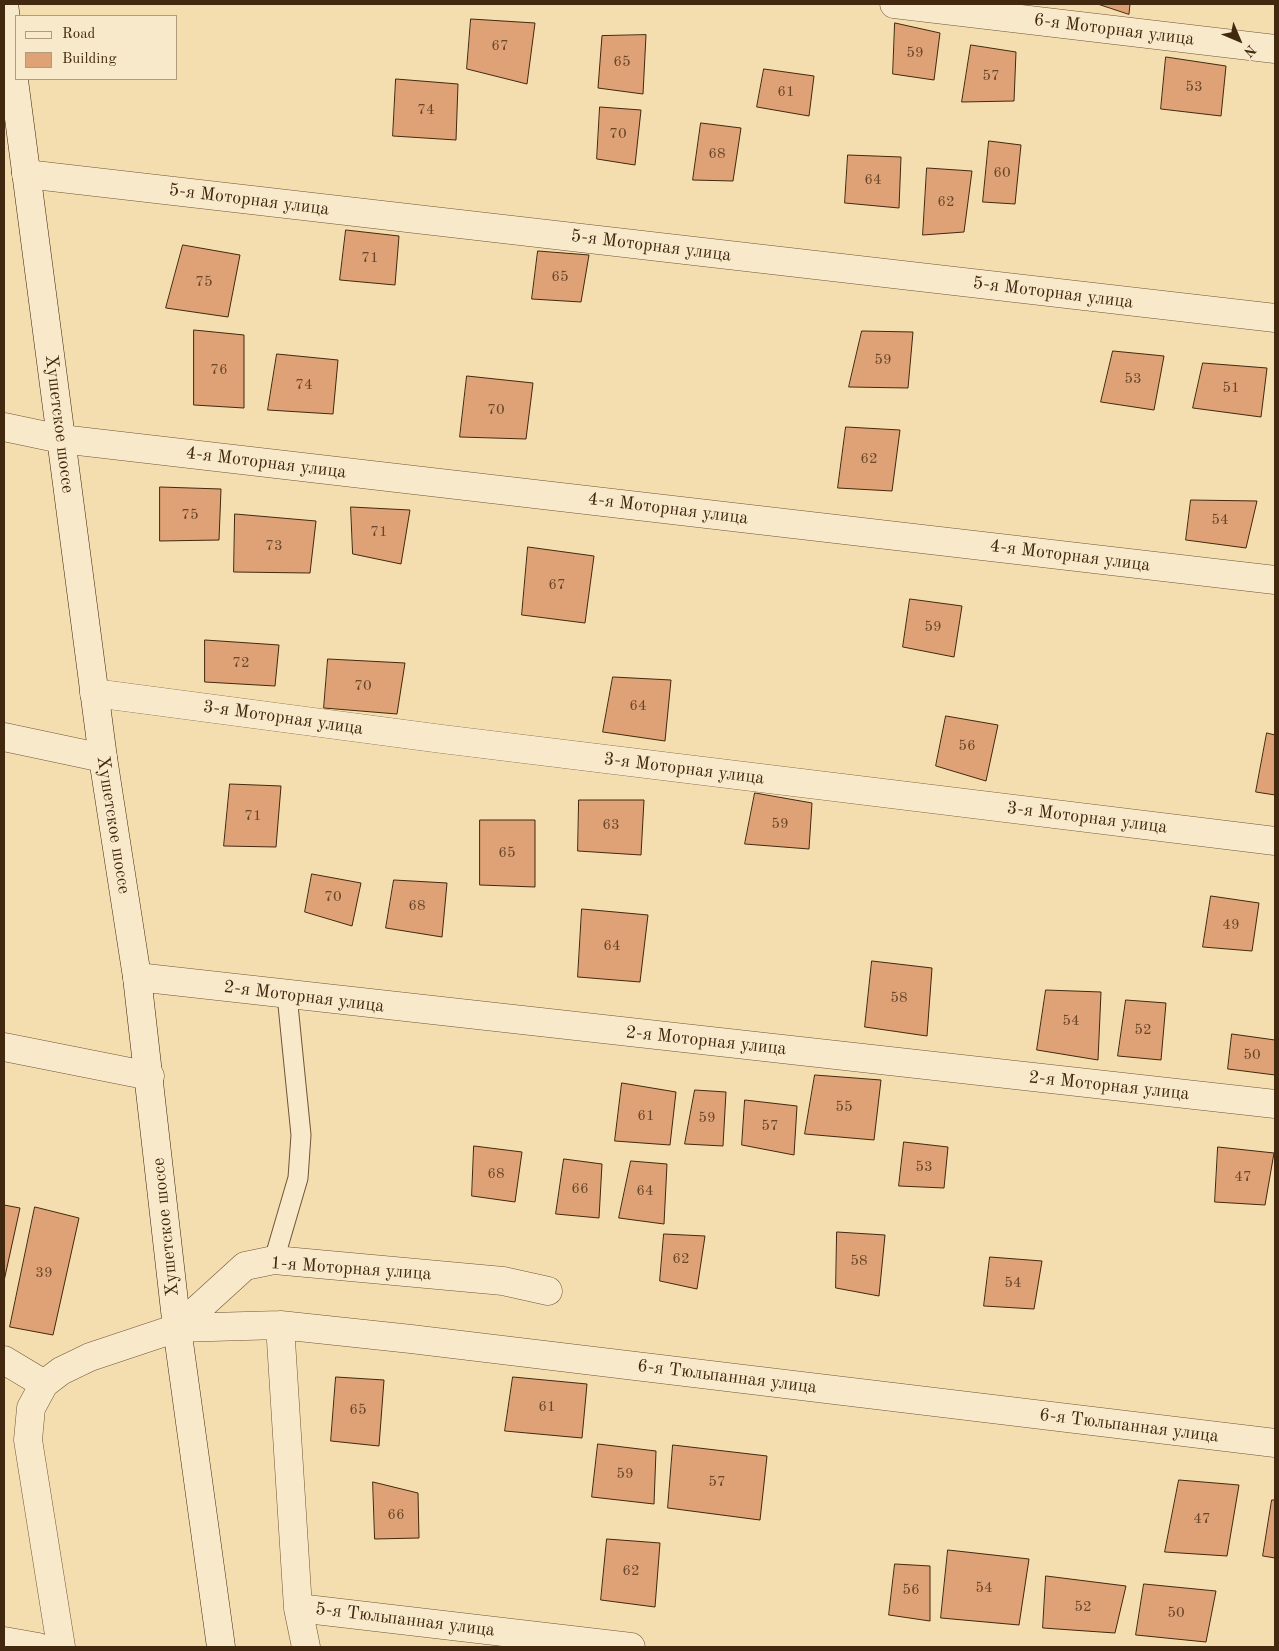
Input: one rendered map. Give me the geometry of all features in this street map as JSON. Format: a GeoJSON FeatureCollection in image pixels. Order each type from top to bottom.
{"type":"FeatureCollection","features":[{"type":"Feature","properties":{"kind":"street","name":"Хушетское шоссе"},"geometry":{"type":"LineString","coordinates":[[4,4],[102,758],[137,977],[150,1076],[177,1328],[221,1647]]}},
{"type":"Feature","properties":{"kind":"street","name":"6-я Моторная улица"},"geometry":{"type":"LineString","coordinates":[[894,4],[1275,49]]}},
{"type":"Feature","properties":{"kind":"street","name":"5-я Моторная улица"},"geometry":{"type":"LineString","coordinates":[[26,174],[1275,318]]}},
{"type":"Feature","properties":{"kind":"street","name":"4-я Моторная улица"},"geometry":{"type":"LineString","coordinates":[[4,427],[61,439],[1275,580]]}},
{"type":"Feature","properties":{"kind":"street","name":"3-я Моторная улица"},"geometry":{"type":"LineString","coordinates":[[94,693],[442,739],[1275,841]]}},
{"type":"Feature","properties":{"kind":"street"},"geometry":{"type":"LineString","coordinates":[[4,737],[102,758]]}},
{"type":"Feature","properties":{"kind":"street","name":"2-я Моторная улица"},"geometry":{"type":"LineString","coordinates":[[137,977],[1275,1104]]}},
{"type":"Feature","properties":{"kind":"street"},"geometry":{"type":"LineString","coordinates":[[4,1047],[150,1076]]}},
{"type":"Feature","properties":{"kind":"street","name":"1-я Моторная улица"},"geometry":{"type":"LineString","coordinates":[[177,1328],[245,1266],[274,1260],[502,1280],[548,1291]]}},
{"type":"Feature","properties":{"kind":"street"},"geometry":{"type":"LineString","coordinates":[[280,1325],[298,1608],[306,1647]]}},
{"type":"Feature","properties":{"kind":"street","name":"6-я Тюльпанная улица"},"geometry":{"type":"LineString","coordinates":[[177,1328],[280,1325],[421,1340],[1275,1444]]}},
{"type":"Feature","properties":{"kind":"street"},"geometry":{"type":"LineString","coordinates":[[61,1647],[28,1440],[31,1408],[44,1384],[61,1371],[90,1357],[177,1328]]}},
{"type":"Feature","properties":{"kind":"street"},"geometry":{"type":"LineString","coordinates":[[4,1360],[44,1384]]}},
{"type":"Feature","properties":{"kind":"street","name":"5-я Тюльпанная улица"},"geometry":{"type":"LineString","coordinates":[[298,1608],[631,1647]]}},
{"type":"Feature","properties":{"kind":"street"},"geometry":{"type":"LineString","coordinates":[[4,1641],[38,1647]]}},
{"type":"Feature","properties":{"kind":"lane"},"geometry":{"type":"LineString","coordinates":[[274,1260],[298,1178],[301,1135],[288,995]]}},
{"type":"Feature","properties":{"kind":"building"},"geometry":{"type":"Polygon","coordinates":[[[1098,4],[1130,4],[1129,14],[1098,4]]]}},
{"type":"Feature","properties":{"kind":"building"},"geometry":{"type":"Polygon","coordinates":[[[471,19],[535,23],[527,84],[467,69],[471,19]]]}},
{"type":"Feature","properties":{"kind":"building"},"geometry":{"type":"Polygon","coordinates":[[[895,23],[940,33],[934,80],[893,74],[895,23]]]}},
{"type":"Feature","properties":{"kind":"building"},"geometry":{"type":"Polygon","coordinates":[[[646,35],[643,94],[598,88],[602,36],[646,35]]]}},
{"type":"Feature","properties":{"kind":"building"},"geometry":{"type":"Polygon","coordinates":[[[971,45],[1016,52],[1014,101],[962,102],[971,45]]]}},
{"type":"Feature","properties":{"kind":"building"},"geometry":{"type":"Polygon","coordinates":[[[1166,57],[1226,66],[1221,116],[1161,109],[1166,57]]]}},
{"type":"Feature","properties":{"kind":"building"},"geometry":{"type":"Polygon","coordinates":[[[764,69],[814,76],[809,116],[757,107],[764,69]]]}},
{"type":"Feature","properties":{"kind":"building"},"geometry":{"type":"Polygon","coordinates":[[[396,79],[458,84],[456,140],[393,136],[396,79]]]}},
{"type":"Feature","properties":{"kind":"building"},"geometry":{"type":"Polygon","coordinates":[[[600,107],[641,110],[635,165],[597,159],[600,107]]]}},
{"type":"Feature","properties":{"kind":"building"},"geometry":{"type":"Polygon","coordinates":[[[701,123],[741,128],[733,181],[693,180],[701,123]]]}},
{"type":"Feature","properties":{"kind":"building"},"geometry":{"type":"Polygon","coordinates":[[[989,141],[1021,145],[1015,204],[983,202],[989,141]]]}},
{"type":"Feature","properties":{"kind":"building"},"geometry":{"type":"Polygon","coordinates":[[[848,155],[901,157],[899,208],[845,203],[848,155]]]}},
{"type":"Feature","properties":{"kind":"building"},"geometry":{"type":"Polygon","coordinates":[[[927,168],[972,171],[964,232],[923,235],[927,168]]]}},
{"type":"Feature","properties":{"kind":"building"},"geometry":{"type":"Polygon","coordinates":[[[346,230],[399,236],[395,285],[340,280],[346,230]]]}},
{"type":"Feature","properties":{"kind":"building"},"geometry":{"type":"Polygon","coordinates":[[[183,245],[240,255],[228,317],[166,308],[183,245]]]}},
{"type":"Feature","properties":{"kind":"building"},"geometry":{"type":"Polygon","coordinates":[[[538,251],[589,255],[581,302],[532,299],[538,251]]]}},
{"type":"Feature","properties":{"kind":"building"},"geometry":{"type":"Polygon","coordinates":[[[194,330],[244,335],[244,408],[194,405],[194,330]]]}},
{"type":"Feature","properties":{"kind":"building"},"geometry":{"type":"Polygon","coordinates":[[[862,331],[913,332],[908,388],[849,387],[862,331]]]}},
{"type":"Feature","properties":{"kind":"building"},"geometry":{"type":"Polygon","coordinates":[[[1113,351],[1164,356],[1154,410],[1101,402],[1113,351]]]}},
{"type":"Feature","properties":{"kind":"building"},"geometry":{"type":"Polygon","coordinates":[[[277,354],[338,360],[333,414],[268,410],[277,354]]]}},
{"type":"Feature","properties":{"kind":"building"},"geometry":{"type":"Polygon","coordinates":[[[1203,363],[1267,368],[1261,417],[1193,408],[1203,363]]]}},
{"type":"Feature","properties":{"kind":"building"},"geometry":{"type":"Polygon","coordinates":[[[467,376],[533,383],[526,439],[460,437],[467,376]]]}},
{"type":"Feature","properties":{"kind":"building"},"geometry":{"type":"Polygon","coordinates":[[[846,427],[900,430],[892,491],[838,488],[846,427]]]}},
{"type":"Feature","properties":{"kind":"building"},"geometry":{"type":"Polygon","coordinates":[[[160,487],[221,489],[219,540],[160,541],[160,487]]]}},
{"type":"Feature","properties":{"kind":"building"},"geometry":{"type":"Polygon","coordinates":[[[1191,500],[1257,501],[1246,548],[1186,540],[1191,500]]]}},
{"type":"Feature","properties":{"kind":"building"},"geometry":{"type":"Polygon","coordinates":[[[351,507],[410,510],[401,564],[353,554],[351,507]]]}},
{"type":"Feature","properties":{"kind":"building"},"geometry":{"type":"Polygon","coordinates":[[[235,514],[316,521],[310,573],[234,572],[235,514]]]}},
{"type":"Feature","properties":{"kind":"building"},"geometry":{"type":"Polygon","coordinates":[[[528,547],[594,556],[585,623],[522,615],[528,547]]]}},
{"type":"Feature","properties":{"kind":"building"},"geometry":{"type":"Polygon","coordinates":[[[910,599],[962,606],[954,657],[903,647],[910,599]]]}},
{"type":"Feature","properties":{"kind":"building"},"geometry":{"type":"Polygon","coordinates":[[[205,640],[279,645],[275,686],[205,682],[205,640]]]}},
{"type":"Feature","properties":{"kind":"building"},"geometry":{"type":"Polygon","coordinates":[[[328,659],[405,663],[397,714],[324,708],[328,659]]]}},
{"type":"Feature","properties":{"kind":"building"},"geometry":{"type":"Polygon","coordinates":[[[613,677],[671,680],[665,741],[603,732],[613,677]]]}},
{"type":"Feature","properties":{"kind":"building"},"geometry":{"type":"Polygon","coordinates":[[[946,716],[998,725],[986,781],[936,766],[946,716]]]}},
{"type":"Feature","properties":{"kind":"building"},"geometry":{"type":"Polygon","coordinates":[[[1267,733],[1275,735],[1275,795],[1256,792],[1267,733]]]}},
{"type":"Feature","properties":{"kind":"building"},"geometry":{"type":"Polygon","coordinates":[[[230,784],[281,786],[276,847],[224,846],[230,784]]]}},
{"type":"Feature","properties":{"kind":"building"},"geometry":{"type":"Polygon","coordinates":[[[755,793],[812,803],[809,849],[745,844],[755,793]]]}},
{"type":"Feature","properties":{"kind":"building"},"geometry":{"type":"Polygon","coordinates":[[[579,800],[644,800],[641,855],[578,851],[579,800]]]}},
{"type":"Feature","properties":{"kind":"building"},"geometry":{"type":"Polygon","coordinates":[[[480,820],[535,820],[535,887],[480,885],[480,820]]]}},
{"type":"Feature","properties":{"kind":"building"},"geometry":{"type":"Polygon","coordinates":[[[312,874],[361,883],[352,926],[305,912],[312,874]]]}},
{"type":"Feature","properties":{"kind":"building"},"geometry":{"type":"Polygon","coordinates":[[[394,880],[447,883],[442,937],[386,928],[394,880]]]}},
{"type":"Feature","properties":{"kind":"building"},"geometry":{"type":"Polygon","coordinates":[[[1211,896],[1259,903],[1252,951],[1203,947],[1211,896]]]}},
{"type":"Feature","properties":{"kind":"building"},"geometry":{"type":"Polygon","coordinates":[[[582,909],[648,915],[640,982],[578,977],[582,909]]]}},
{"type":"Feature","properties":{"kind":"building"},"geometry":{"type":"Polygon","coordinates":[[[872,961],[932,968],[927,1036],[865,1027],[872,961]]]}},
{"type":"Feature","properties":{"kind":"building"},"geometry":{"type":"Polygon","coordinates":[[[1046,990],[1101,992],[1098,1060],[1037,1050],[1046,990]]]}},
{"type":"Feature","properties":{"kind":"building"},"geometry":{"type":"Polygon","coordinates":[[[1126,1000],[1166,1003],[1161,1060],[1118,1056],[1126,1000]]]}},
{"type":"Feature","properties":{"kind":"building"},"geometry":{"type":"Polygon","coordinates":[[[1232,1034],[1275,1040],[1275,1075],[1228,1069],[1232,1034]]]}},
{"type":"Feature","properties":{"kind":"building"},"geometry":{"type":"Polygon","coordinates":[[[815,1075],[881,1080],[874,1140],[805,1134],[815,1075]]]}},
{"type":"Feature","properties":{"kind":"building"},"geometry":{"type":"Polygon","coordinates":[[[622,1083],[676,1092],[670,1145],[615,1141],[622,1083]]]}},
{"type":"Feature","properties":{"kind":"building"},"geometry":{"type":"Polygon","coordinates":[[[695,1090],[726,1092],[723,1146],[685,1144],[695,1090]]]}},
{"type":"Feature","properties":{"kind":"building"},"geometry":{"type":"Polygon","coordinates":[[[745,1100],[797,1106],[794,1155],[742,1145],[745,1100]]]}},
{"type":"Feature","properties":{"kind":"building"},"geometry":{"type":"Polygon","coordinates":[[[904,1142],[948,1147],[944,1188],[899,1186],[904,1142]]]}},
{"type":"Feature","properties":{"kind":"building"},"geometry":{"type":"Polygon","coordinates":[[[474,1146],[522,1152],[515,1202],[472,1196],[474,1146]]]}},
{"type":"Feature","properties":{"kind":"building"},"geometry":{"type":"Polygon","coordinates":[[[1218,1147],[1274,1153],[1265,1205],[1215,1202],[1218,1147]]]}},
{"type":"Feature","properties":{"kind":"building"},"geometry":{"type":"Polygon","coordinates":[[[564,1159],[602,1164],[599,1218],[556,1214],[564,1159]]]}},
{"type":"Feature","properties":{"kind":"building"},"geometry":{"type":"Polygon","coordinates":[[[631,1161],[667,1164],[664,1224],[619,1218],[631,1161]]]}},
{"type":"Feature","properties":{"kind":"building"},"geometry":{"type":"Polygon","coordinates":[[[4,1205],[20,1208],[4,1281],[4,1205]]]}},
{"type":"Feature","properties":{"kind":"building"},"geometry":{"type":"Polygon","coordinates":[[[35,1207],[79,1218],[53,1335],[10,1327],[35,1207]]]}},
{"type":"Feature","properties":{"kind":"building"},"geometry":{"type":"Polygon","coordinates":[[[837,1232],[885,1235],[879,1296],[836,1288],[837,1232]]]}},
{"type":"Feature","properties":{"kind":"building"},"geometry":{"type":"Polygon","coordinates":[[[664,1234],[705,1236],[697,1289],[660,1281],[664,1234]]]}},
{"type":"Feature","properties":{"kind":"building"},"geometry":{"type":"Polygon","coordinates":[[[990,1257],[1042,1261],[1034,1309],[984,1306],[990,1257]]]}},
{"type":"Feature","properties":{"kind":"building"},"geometry":{"type":"Polygon","coordinates":[[[336,1377],[384,1380],[379,1446],[331,1441],[336,1377]]]}},
{"type":"Feature","properties":{"kind":"building"},"geometry":{"type":"Polygon","coordinates":[[[513,1377],[587,1384],[582,1438],[505,1431],[513,1377]]]}},
{"type":"Feature","properties":{"kind":"building"},"geometry":{"type":"Polygon","coordinates":[[[598,1444],[656,1451],[654,1504],[592,1497],[598,1444]]]}},
{"type":"Feature","properties":{"kind":"building"},"geometry":{"type":"Polygon","coordinates":[[[673,1445],[767,1456],[760,1520],[668,1508],[673,1445]]]}},
{"type":"Feature","properties":{"kind":"building"},"geometry":{"type":"Polygon","coordinates":[[[1179,1480],[1239,1485],[1227,1556],[1165,1552],[1179,1480]]]}},
{"type":"Feature","properties":{"kind":"building"},"geometry":{"type":"Polygon","coordinates":[[[373,1482],[418,1493],[419,1538],[375,1539],[373,1482]]]}},
{"type":"Feature","properties":{"kind":"building"},"geometry":{"type":"Polygon","coordinates":[[[1272,1500],[1275,1500],[1275,1558],[1263,1556],[1272,1500]]]}},
{"type":"Feature","properties":{"kind":"building"},"geometry":{"type":"Polygon","coordinates":[[[607,1539],[660,1543],[655,1607],[601,1600],[607,1539]]]}},
{"type":"Feature","properties":{"kind":"building"},"geometry":{"type":"Polygon","coordinates":[[[948,1550],[1029,1559],[1019,1625],[941,1618],[948,1550]]]}},
{"type":"Feature","properties":{"kind":"building"},"geometry":{"type":"Polygon","coordinates":[[[895,1564],[930,1566],[930,1621],[889,1615],[895,1564]]]}},
{"type":"Feature","properties":{"kind":"building"},"geometry":{"type":"Polygon","coordinates":[[[1046,1576],[1126,1586],[1115,1633],[1043,1628],[1046,1576]]]}},
{"type":"Feature","properties":{"kind":"building"},"geometry":{"type":"Polygon","coordinates":[[[1144,1584],[1216,1591],[1206,1642],[1136,1635],[1144,1584]]]}}]}
